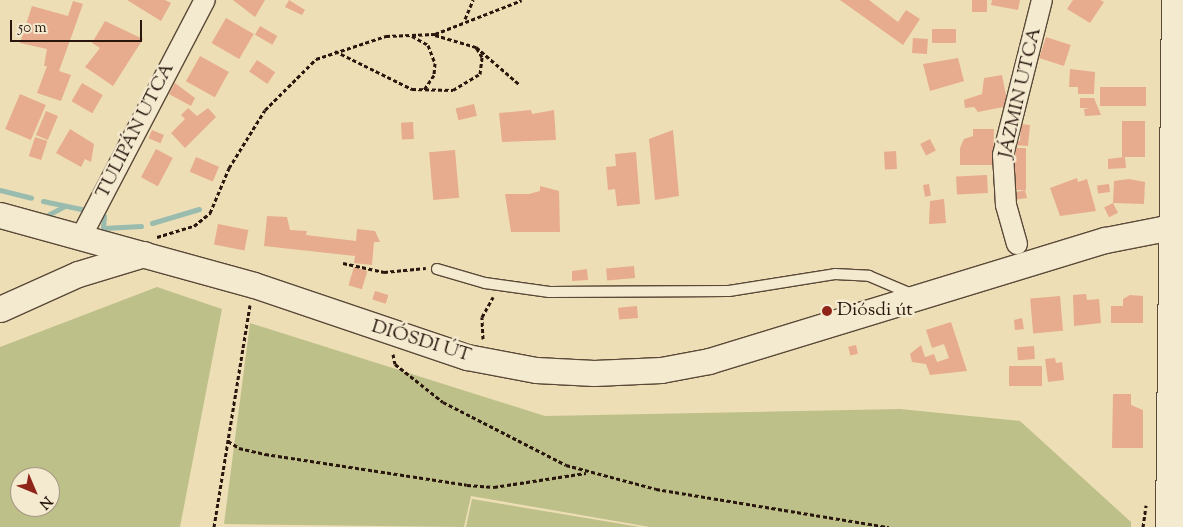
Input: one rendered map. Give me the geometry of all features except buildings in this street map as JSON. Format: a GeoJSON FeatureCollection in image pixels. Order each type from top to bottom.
{"type":"FeatureCollection","features":[{"type":"Feature","properties":{"kind":"main road"},"geometry":{"type":"LineString","coordinates":[[1170,527],[1171,227],[1178,64],[1176,0]]}},
{"type":"Feature","properties":{"kind":"street","name":"TULIPÁN UTCA"},"geometry":{"type":"LineString","coordinates":[[82,235],[205,0]]}},
{"type":"Feature","properties":{"kind":"street","name":"JÁZMIN UTCA"},"geometry":{"type":"LineString","coordinates":[[1017,244],[1004,196],[1003,155],[1042,0]]}},
{"type":"Feature","properties":{"kind":"street","name":"DIÓSDI ÚT"},"geometry":{"type":"LineString","coordinates":[[0,215],[82,235],[254,285],[397,336],[503,365],[629,372],[709,361],[1105,240],[1171,227]]}},
{"type":"Feature","properties":{"kind":"street"},"geometry":{"type":"LineString","coordinates":[[0,309],[78,274],[144,254]]}},
{"type":"Feature","properties":{"kind":"lane"},"geometry":{"type":"LineString","coordinates":[[437,269],[498,285],[549,292],[729,291],[835,274],[869,276],[916,297]]}},
{"type":"Feature","properties":{"kind":"path"},"geometry":{"type":"LineString","coordinates":[[465,19],[473,0]]}},
{"type":"Feature","properties":{"kind":"path"},"geometry":{"type":"LineString","coordinates":[[144,254],[160,234],[194,226],[210,213],[229,168],[265,110],[301,71],[333,50],[386,36],[434,34],[465,19],[522,0]]}},
{"type":"Feature","properties":{"kind":"path"},"geometry":{"type":"LineString","coordinates":[[434,34],[476,47],[520,85]]}},
{"type":"Feature","properties":{"kind":"path"},"geometry":{"type":"LineString","coordinates":[[410,36],[428,45],[435,63],[434,75],[423,91]]}},
{"type":"Feature","properties":{"kind":"path"},"geometry":{"type":"LineString","coordinates":[[333,50],[423,91],[453,90],[476,81],[482,67],[476,47]]}},
{"type":"Feature","properties":{"kind":"path"},"geometry":{"type":"LineString","coordinates":[[343,263],[384,272],[437,269]]}},
{"type":"Feature","properties":{"kind":"path"},"geometry":{"type":"LineString","coordinates":[[214,527],[254,285]]}},
{"type":"Feature","properties":{"kind":"path"},"geometry":{"type":"LineString","coordinates":[[483,340],[482,317],[498,285]]}},
{"type":"Feature","properties":{"kind":"path"},"geometry":{"type":"LineString","coordinates":[[397,336],[395,364],[443,402],[520,445],[588,472],[656,489],[889,527]]}},
{"type":"Feature","properties":{"kind":"path"},"geometry":{"type":"LineString","coordinates":[[228,441],[239,448],[265,454],[467,485],[494,486],[588,472]]}},
{"type":"Feature","properties":{"kind":"green space"},"geometry":{"type":"Polygon","coordinates":[[[157,287],[222,309],[180,527],[0,527],[0,347],[157,287]]]}},
{"type":"Feature","properties":{"kind":"green space"},"geometry":{"type":"Polygon","coordinates":[[[250,323],[545,416],[900,409],[1020,421],[1131,522],[1131,527],[650,527],[471,496],[464,527],[224,524],[250,323]]]}},
{"type":"Feature","properties":{"kind":"green space"},"geometry":{"type":"Polygon","coordinates":[[[472,499],[640,527],[466,527],[472,499]]]}},
{"type":"Feature","properties":{"kind":"waterway"},"geometry":{"type":"LineString","coordinates":[[0,190],[31,198]]}},
{"type":"Feature","properties":{"kind":"waterway"},"geometry":{"type":"LineString","coordinates":[[43,201],[82,209]]}},
{"type":"Feature","properties":{"kind":"waterway"},"geometry":{"type":"LineString","coordinates":[[46,216],[65,206]]}},
{"type":"Feature","properties":{"kind":"waterway"},"geometry":{"type":"LineString","coordinates":[[152,223],[199,209]]}},
{"type":"Feature","properties":{"kind":"waterway"},"geometry":{"type":"LineString","coordinates":[[104,216],[103,228],[141,226]]}},
{"type":"Feature","properties":{"kind":"place","name":"Diósdi út"},"geometry":{"type":"Point","coordinates":[827,311]}}]}
